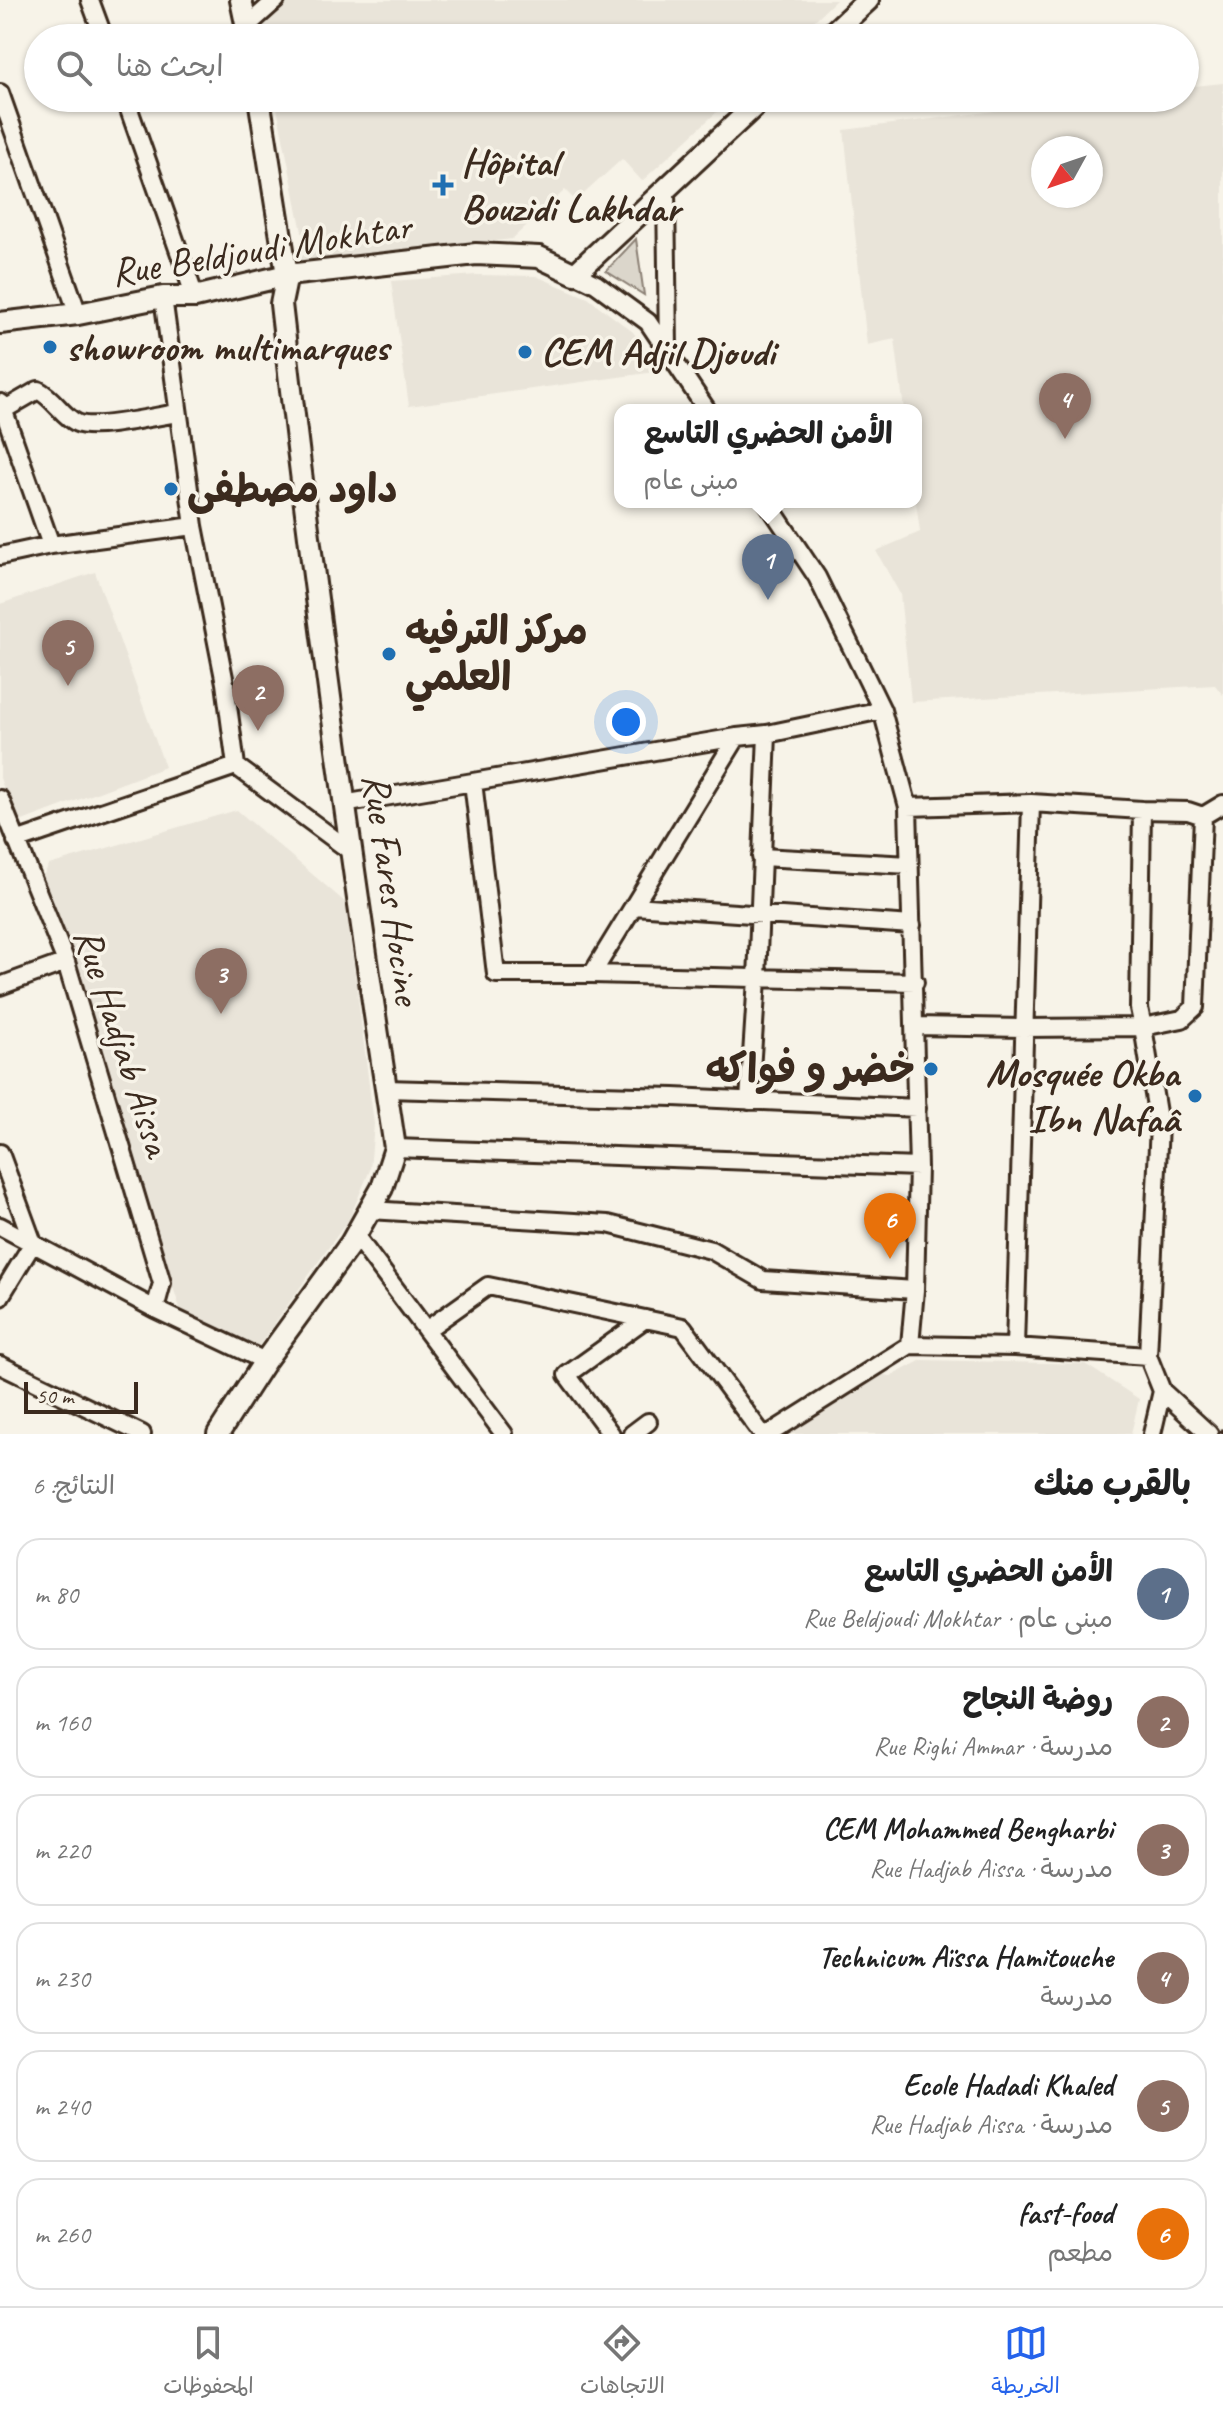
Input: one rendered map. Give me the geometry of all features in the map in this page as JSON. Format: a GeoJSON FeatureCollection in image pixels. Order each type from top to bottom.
{"type":"FeatureCollection","features":[{"type":"Feature","properties":{"kind":"street"},"geometry":{"type":"LineString","coordinates":[[90,0],[99,24]]}},
{"type":"Feature","properties":{"kind":"street"},"geometry":{"type":"LineString","coordinates":[[241,0],[246,24]]}},
{"type":"Feature","properties":{"kind":"street"},"geometry":{"type":"LineString","coordinates":[[255,24],[276,0]]}},
{"type":"Feature","properties":{"kind":"street"},"geometry":{"type":"LineString","coordinates":[[842,24],[868,0]]}},
{"type":"Feature","properties":{"kind":"street"},"geometry":{"type":"LineString","coordinates":[[0,93],[78,314]]}},
{"type":"Feature","properties":{"kind":"street"},"geometry":{"type":"LineString","coordinates":[[130,112],[195,297]]}},
{"type":"Feature","properties":{"kind":"street"},"geometry":{"type":"LineString","coordinates":[[261,112],[287,275]]}},
{"type":"Feature","properties":{"kind":"street"},"geometry":{"type":"LineString","coordinates":[[575,274],[748,112]]}},
{"type":"Feature","properties":{"kind":"street"},"geometry":{"type":"LineString","coordinates":[[666,189],[668,351]]}},
{"type":"Feature","properties":{"kind":"street","name":"Rue Beldjoudi Mokhtar"},"geometry":{"type":"LineString","coordinates":[[0,323],[78,314],[163,297],[195,297],[287,275],[476,254],[539,257],[596,284],[648,322],[703,404]]}},
{"type":"Feature","properties":{"kind":"street","name":"Rue Fares Hocine"},"geometry":{"type":"LineString","coordinates":[[218,1434],[265,1361],[355,1235],[382,1188],[395,1148],[349,850],[306,528],[281,304],[287,275]]}},
{"type":"Feature","properties":{"kind":"street"},"geometry":{"type":"LineString","coordinates":[[163,297],[194,526],[225,683],[236,766],[349,850]]}},
{"type":"Feature","properties":{"kind":"street"},"geometry":{"type":"LineString","coordinates":[[51,545],[1,408],[38,390],[70,419],[90,427],[178,413]]}},
{"type":"Feature","properties":{"kind":"street"},"geometry":{"type":"LineString","coordinates":[[771,508],[817,577],[882,710],[908,807],[918,1167],[915,1290],[910,1345]]}},
{"type":"Feature","properties":{"kind":"street"},"geometry":{"type":"LineString","coordinates":[[0,556],[51,545],[194,526]]}},
{"type":"Feature","properties":{"kind":"street"},"geometry":{"type":"LineString","coordinates":[[343,804],[767,734],[882,710]]}},
{"type":"Feature","properties":{"kind":"street"},"geometry":{"type":"LineString","coordinates":[[749,1101],[767,734]]}},
{"type":"Feature","properties":{"kind":"street"},"geometry":{"type":"LineString","coordinates":[[592,974],[737,737]]}},
{"type":"Feature","properties":{"kind":"street"},"geometry":{"type":"LineString","coordinates":[[16,841],[236,766]]}},
{"type":"Feature","properties":{"kind":"street"},"geometry":{"type":"LineString","coordinates":[[473,782],[496,974],[915,982]]}},
{"type":"Feature","properties":{"kind":"street","name":"Rue Hadjab Aissa"},"geometry":{"type":"LineString","coordinates":[[0,799],[66,962],[162,1283],[155,1309]]}},
{"type":"Feature","properties":{"kind":"street"},"geometry":{"type":"LineString","coordinates":[[908,807],[1031,803],[1188,811],[1203,816],[1223,804]]}},
{"type":"Feature","properties":{"kind":"street"},"geometry":{"type":"LineString","coordinates":[[1015,1347],[1031,803]]}},
{"type":"Feature","properties":{"kind":"street"},"geometry":{"type":"LineString","coordinates":[[1142,810],[1139,1008],[1159,1125],[1148,1356],[1162,1391],[1209,1434]]}},
{"type":"Feature","properties":{"kind":"street"},"geometry":{"type":"LineString","coordinates":[[916,1026],[1143,1027],[1182,1019],[1195,1007],[1203,816]]}},
{"type":"Feature","properties":{"kind":"street"},"geometry":{"type":"LineString","coordinates":[[761,857],[910,865]]}},
{"type":"Feature","properties":{"kind":"street"},"geometry":{"type":"LineString","coordinates":[[634,906],[912,925]]}},
{"type":"Feature","properties":{"kind":"street"},"geometry":{"type":"LineString","coordinates":[[0,986],[66,962]]}},
{"type":"Feature","properties":{"kind":"street"},"geometry":{"type":"LineString","coordinates":[[386,1089],[917,1108]]}},
{"type":"Feature","properties":{"kind":"street"},"geometry":{"type":"LineString","coordinates":[[395,1148],[918,1167]]}},
{"type":"Feature","properties":{"kind":"street"},"geometry":{"type":"LineString","coordinates":[[0,1153],[33,1243]]}},
{"type":"Feature","properties":{"kind":"street"},"geometry":{"type":"LineString","coordinates":[[369,1210],[608,1224],[711,1250],[763,1280],[915,1290]]}},
{"type":"Feature","properties":{"kind":"street"},"geometry":{"type":"LineString","coordinates":[[0,1226],[155,1309],[265,1361]]}},
{"type":"Feature","properties":{"kind":"street"},"geometry":{"type":"LineString","coordinates":[[355,1235],[504,1434]]}},
{"type":"Feature","properties":{"kind":"street"},"geometry":{"type":"LineString","coordinates":[[0,1297],[33,1243]]}},
{"type":"Feature","properties":{"kind":"street"},"geometry":{"type":"LineString","coordinates":[[426,1330],[488,1286],[683,1327],[762,1434]]}},
{"type":"Feature","properties":{"kind":"street"},"geometry":{"type":"LineString","coordinates":[[611,1434],[567,1375],[645,1319]]}},
{"type":"Feature","properties":{"kind":"street"},"geometry":{"type":"LineString","coordinates":[[769,1434],[910,1345],[1015,1347],[1148,1356]]}},
{"type":"Feature","properties":{"kind":"street"},"geometry":{"type":"LineString","coordinates":[[0,1365],[142,1434]]}},
{"type":"Feature","properties":{"kind":"street"},"geometry":{"type":"LineString","coordinates":[[1152,1434],[1162,1391]]}},
{"type":"Feature","properties":{"kind":"street"},"geometry":{"type":"LineString","coordinates":[[632,1434],[648,1422]]}},
{"type":"Feature","properties":{"kind":"shaded area","name":"Hôpital Bouzidi Lakhdar"},"geometry":{"type":"Polygon","coordinates":[[[286,0],[836,0],[811,24],[260,22],[286,0]]]}},
{"type":"Feature","properties":{"kind":"shaded area"},"geometry":{"type":"Polygon","coordinates":[[[1223,83],[1223,695],[1215,685],[911,702],[900,594],[876,551],[920,532],[917,508],[922,508],[922,404],[903,404],[895,339],[867,345],[844,130],[987,112],[1199,112],[1199,86],[1223,83]]]}},
{"type":"Feature","properties":{"kind":"shaded area","name":"Hôpital Bouzidi Lakhdar"},"geometry":{"type":"Polygon","coordinates":[[[278,112],[717,112],[642,181],[622,159],[576,201],[565,190],[512,239],[297,266],[295,249],[305,247],[278,112]]]}},
{"type":"Feature","properties":{"kind":"shaded area"},"geometry":{"type":"Polygon","coordinates":[[[636,239],[644,295],[606,271],[636,239]]]}},
{"type":"Feature","properties":{"kind":"shaded area","name":"CEM Adjil Djoudi"},"geometry":{"type":"Polygon","coordinates":[[[477,275],[536,276],[588,298],[633,332],[662,371],[409,406],[391,281],[477,275]]]}},
{"type":"Feature","properties":{"kind":"shaded area"},"geometry":{"type":"Polygon","coordinates":[[[95,572],[165,767],[17,823],[0,778],[0,604],[95,572]]]}},
{"type":"Feature","properties":{"kind":"shaded area"},"geometry":{"type":"Polygon","coordinates":[[[237,810],[346,903],[374,1124],[370,1170],[349,1219],[252,1355],[185,1323],[38,884],[49,865],[237,810]]]}},
{"type":"Feature","properties":{"kind":"shaded area"},"geometry":{"type":"Polygon","coordinates":[[[922,1360],[1085,1364],[1139,1399],[1131,1434],[785,1434],[864,1372],[891,1376],[922,1360]]]}},
{"type":"Feature","properties":{"kind":"railway"},"geometry":{"type":"LineString","coordinates":[[1221,1434],[1223,1429]]}},
{"type":"Feature","properties":{"kind":"place","name":"Hôpital Bouzidi Lakhdar"},"geometry":{"type":"Point","coordinates":[443,185]}},
{"type":"Feature","properties":{"kind":"place","name":"showroom multimarques"},"geometry":{"type":"Point","coordinates":[50,347]}},
{"type":"Feature","properties":{"kind":"place","name":"CEM Adjil Djoudi"},"geometry":{"type":"Point","coordinates":[525,352]}},
{"type":"Feature","properties":{"kind":"place","name":"Technicum Aïssa Hamitouche"},"geometry":{"type":"Point","coordinates":[1065,439]}},
{"type":"Feature","properties":{"kind":"place","name":"داود مصطفى"},"geometry":{"type":"Point","coordinates":[171,489]}},
{"type":"Feature","properties":{"kind":"place","name":"الأمن الحضري التاسع"},"geometry":{"type":"Point","coordinates":[768,600]}},
{"type":"Feature","properties":{"kind":"place","name":"مركز الترفيه العلمي"},"geometry":{"type":"Point","coordinates":[389,654]}},
{"type":"Feature","properties":{"kind":"place","name":"Ecole Hadadi Khaled"},"geometry":{"type":"Point","coordinates":[68,686]}},
{"type":"Feature","properties":{"kind":"place","name":"روضة النجاح"},"geometry":{"type":"Point","coordinates":[258,731]}},
{"type":"Feature","properties":{"kind":"place","name":"CEM Mohammed Bengharbi"},"geometry":{"type":"Point","coordinates":[221,1014]}},
{"type":"Feature","properties":{"kind":"place","name":"خضر و فواكه"},"geometry":{"type":"Point","coordinates":[931,1069]}},
{"type":"Feature","properties":{"kind":"place","name":"Mosquée Okba Ibn Nafaâ"},"geometry":{"type":"Point","coordinates":[1195,1096]}},
{"type":"Feature","properties":{"kind":"place","name":"fast-food"},"geometry":{"type":"Point","coordinates":[890,1259]}}]}
